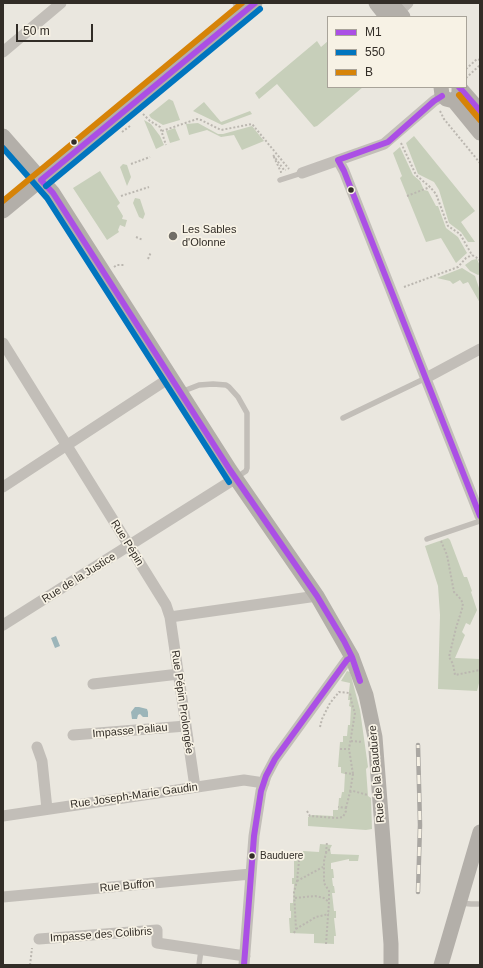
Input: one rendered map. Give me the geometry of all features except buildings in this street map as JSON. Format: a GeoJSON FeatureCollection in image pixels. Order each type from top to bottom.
{"type":"FeatureCollection","features":[{"type":"Feature","properties":{"kind":"street"},"geometry":{"type":"LineString","coordinates":[[3,52],[61,3]]}},
{"type":"Feature","properties":{"kind":"street"},"geometry":{"type":"LineString","coordinates":[[376,3],[397,11]]}},
{"type":"Feature","properties":{"kind":"street"},"geometry":{"type":"LineString","coordinates":[[3,211],[246,6]]}},
{"type":"Feature","properties":{"kind":"street"},"geometry":{"type":"LineString","coordinates":[[447,95],[480,111]]}},
{"type":"Feature","properties":{"kind":"street"},"geometry":{"type":"LineString","coordinates":[[447,95],[480,133]]}},
{"type":"Feature","properties":{"kind":"street"},"geometry":{"type":"LineString","coordinates":[[298,174],[388,142],[434,101],[447,95]]}},
{"type":"Feature","properties":{"kind":"street","name":"Rue de la Bauduère"},"geometry":{"type":"LineString","coordinates":[[3,136],[53,193],[236,478],[317,596],[352,657],[367,701],[375,737],[391,944],[391,965]]}},
{"type":"Feature","properties":{"kind":"street"},"geometry":{"type":"LineString","coordinates":[[338,160],[344,171],[480,516]]}},
{"type":"Feature","properties":{"kind":"street","name":"Rue Pépin"},"geometry":{"type":"LineString","coordinates":[[3,343],[166,605],[170,617]]}},
{"type":"Feature","properties":{"kind":"street"},"geometry":{"type":"LineString","coordinates":[[426,378],[480,349]]}},
{"type":"Feature","properties":{"kind":"street"},"geometry":{"type":"LineString","coordinates":[[3,487],[171,377]]}},
{"type":"Feature","properties":{"kind":"street","name":"Rue de la Justice"},"geometry":{"type":"LineString","coordinates":[[3,625],[236,478]]}},
{"type":"Feature","properties":{"kind":"street"},"geometry":{"type":"LineString","coordinates":[[170,617],[317,596]]}},
{"type":"Feature","properties":{"kind":"street","name":"Rue Pépin Prolongée"},"geometry":{"type":"LineString","coordinates":[[170,617],[194,788]]}},
{"type":"Feature","properties":{"kind":"street"},"geometry":{"type":"LineString","coordinates":[[245,961],[251,874],[258,809],[264,783],[275,759],[347,660],[352,657]]}},
{"type":"Feature","properties":{"kind":"street"},"geometry":{"type":"LineString","coordinates":[[93,684],[179,674]]}},
{"type":"Feature","properties":{"kind":"street","name":"Impasse Paliau"},"geometry":{"type":"LineString","coordinates":[[73,735],[186,726]]}},
{"type":"Feature","properties":{"kind":"street"},"geometry":{"type":"LineString","coordinates":[[37,747],[42,761],[48,809]]}},
{"type":"Feature","properties":{"kind":"street","name":"Rue Joseph-Marie Gaudin"},"geometry":{"type":"LineString","coordinates":[[3,816],[244,780],[264,783]]}},
{"type":"Feature","properties":{"kind":"street"},"geometry":{"type":"LineString","coordinates":[[441,965],[480,832]]}},
{"type":"Feature","properties":{"kind":"street","name":"Rue Buffon"},"geometry":{"type":"LineString","coordinates":[[3,898],[251,874]]}},
{"type":"Feature","properties":{"kind":"street","name":"Impasse des Colibris"},"geometry":{"type":"LineString","coordinates":[[39,939],[157,930],[157,943],[201,950],[245,961]]}},
{"type":"Feature","properties":{"kind":"lane"},"geometry":{"type":"LineString","coordinates":[[280,180],[298,174]]}},
{"type":"Feature","properties":{"kind":"lane"},"geometry":{"type":"LineString","coordinates":[[343,418],[426,378]]}},
{"type":"Feature","properties":{"kind":"lane"},"geometry":{"type":"LineString","coordinates":[[181,392],[199,385],[226,385],[238,397],[248,413],[247,468],[246,471],[236,478]]}},
{"type":"Feature","properties":{"kind":"lane"},"geometry":{"type":"LineString","coordinates":[[427,539],[480,521]]}},
{"type":"Feature","properties":{"kind":"lane"},"geometry":{"type":"LineString","coordinates":[[460,902],[478,904]]}},
{"type":"Feature","properties":{"kind":"lane"},"geometry":{"type":"LineString","coordinates":[[199,965],[201,950]]}},
{"type":"Feature","properties":{"kind":"path"},"geometry":{"type":"LineString","coordinates":[[467,68],[477,59],[480,60]]}},
{"type":"Feature","properties":{"kind":"path"},"geometry":{"type":"LineString","coordinates":[[467,77],[480,66]]}},
{"type":"Feature","properties":{"kind":"path"},"geometry":{"type":"LineString","coordinates":[[447,95],[444,119],[480,163]]}},
{"type":"Feature","properties":{"kind":"path"},"geometry":{"type":"LineString","coordinates":[[143,114],[150,121],[160,127],[166,145]]}},
{"type":"Feature","properties":{"kind":"path"},"geometry":{"type":"LineString","coordinates":[[162,132],[197,119],[221,130],[252,124],[289,168],[298,174]]}},
{"type":"Feature","properties":{"kind":"path"},"geometry":{"type":"LineString","coordinates":[[122,132],[130,126]]}},
{"type":"Feature","properties":{"kind":"path"},"geometry":{"type":"LineString","coordinates":[[403,145],[416,175],[436,194],[448,226],[460,234],[472,255],[479,259],[480,262]]}},
{"type":"Feature","properties":{"kind":"path"},"geometry":{"type":"LineString","coordinates":[[277,173],[280,172],[273,155],[284,170],[289,168]]}},
{"type":"Feature","properties":{"kind":"path"},"geometry":{"type":"LineString","coordinates":[[131,164],[150,157]]}},
{"type":"Feature","properties":{"kind":"path"},"geometry":{"type":"LineString","coordinates":[[121,196],[148,187]]}},
{"type":"Feature","properties":{"kind":"path"},"geometry":{"type":"LineString","coordinates":[[407,196],[430,187]]}},
{"type":"Feature","properties":{"kind":"path"},"geometry":{"type":"LineString","coordinates":[[136,237],[143,240]]}},
{"type":"Feature","properties":{"kind":"path"},"geometry":{"type":"LineString","coordinates":[[148,258],[151,252]]}},
{"type":"Feature","properties":{"kind":"path"},"geometry":{"type":"LineString","coordinates":[[404,287],[458,267],[466,258],[472,255]]}},
{"type":"Feature","properties":{"kind":"path"},"geometry":{"type":"LineString","coordinates":[[113,267],[117,265],[124,265]]}},
{"type":"Feature","properties":{"kind":"path"},"geometry":{"type":"LineString","coordinates":[[439,535],[447,555],[454,592],[463,603],[449,657],[454,664],[455,675],[480,670]]}},
{"type":"Feature","properties":{"kind":"path"},"geometry":{"type":"LineString","coordinates":[[307,812],[310,816],[336,818],[343,816],[346,811],[353,774],[349,749],[355,712],[350,693],[339,692],[330,703],[320,726]]}},
{"type":"Feature","properties":{"kind":"path"},"geometry":{"type":"LineString","coordinates":[[351,741],[368,744]]}},
{"type":"Feature","properties":{"kind":"path"},"geometry":{"type":"LineString","coordinates":[[340,749],[349,749]]}},
{"type":"Feature","properties":{"kind":"path"},"geometry":{"type":"LineString","coordinates":[[345,773],[353,774]]}},
{"type":"Feature","properties":{"kind":"path"},"geometry":{"type":"LineString","coordinates":[[350,792],[360,792],[368,796]]}},
{"type":"Feature","properties":{"kind":"path"},"geometry":{"type":"LineString","coordinates":[[338,807],[346,808]]}},
{"type":"Feature","properties":{"kind":"path"},"geometry":{"type":"LineString","coordinates":[[326,944],[326,929],[329,914],[329,891],[324,883],[324,868],[327,842]]}},
{"type":"Feature","properties":{"kind":"path"},"geometry":{"type":"LineString","coordinates":[[326,853],[330,849]]}},
{"type":"Feature","properties":{"kind":"path"},"geometry":{"type":"LineString","coordinates":[[294,933],[296,929],[294,898],[295,887],[298,881],[300,851]]}},
{"type":"Feature","properties":{"kind":"path"},"geometry":{"type":"LineString","coordinates":[[298,881],[324,868]]}},
{"type":"Feature","properties":{"kind":"path"},"geometry":{"type":"LineString","coordinates":[[294,898],[315,896],[324,898],[329,902]]}},
{"type":"Feature","properties":{"kind":"path"},"geometry":{"type":"LineString","coordinates":[[296,929],[322,914],[329,914]]}},
{"type":"Feature","properties":{"kind":"path"},"geometry":{"type":"LineString","coordinates":[[30,965],[33,947],[39,939]]}},
{"type":"Feature","properties":{"kind":"green space"},"geometry":{"type":"Polygon","coordinates":[[[317,41],[321,47],[327,42],[327,88],[362,88],[314,127],[277,84],[259,99],[255,93],[317,41]]]}},
{"type":"Feature","properties":{"kind":"green space"},"geometry":{"type":"Polygon","coordinates":[[[169,99],[173,101],[180,120],[163,125],[151,118],[149,115],[169,99]]]}},
{"type":"Feature","properties":{"kind":"green space"},"geometry":{"type":"Polygon","coordinates":[[[204,102],[221,122],[250,111],[252,114],[222,125],[193,111],[204,102]]]}},
{"type":"Feature","properties":{"kind":"green space"},"geometry":{"type":"Polygon","coordinates":[[[144,120],[151,124],[160,136],[164,145],[156,149],[144,120]]]}},
{"type":"Feature","properties":{"kind":"green space"},"geometry":{"type":"Polygon","coordinates":[[[198,123],[218,134],[252,126],[264,141],[242,150],[234,135],[221,137],[207,130],[189,135],[186,124],[198,123]]]}},
{"type":"Feature","properties":{"kind":"green space"},"geometry":{"type":"Polygon","coordinates":[[[175,128],[180,140],[170,143],[166,131],[175,128]]]}},
{"type":"Feature","properties":{"kind":"green space"},"geometry":{"type":"Polygon","coordinates":[[[414,136],[475,211],[461,222],[475,242],[468,242],[461,232],[449,223],[439,190],[434,182],[418,174],[406,143],[414,136]]]}},
{"type":"Feature","properties":{"kind":"green space"},"geometry":{"type":"Polygon","coordinates":[[[400,147],[413,175],[420,181],[424,190],[428,191],[436,206],[438,206],[446,228],[458,237],[467,253],[456,263],[441,238],[426,242],[400,178],[402,176],[393,153],[400,147]]]}},
{"type":"Feature","properties":{"kind":"green space"},"geometry":{"type":"Polygon","coordinates":[[[123,164],[127,165],[131,177],[127,186],[120,167],[123,164]]]}},
{"type":"Feature","properties":{"kind":"green space"},"geometry":{"type":"Polygon","coordinates":[[[100,171],[120,203],[117,206],[123,216],[122,219],[127,220],[125,227],[120,225],[118,230],[119,232],[107,240],[73,188],[100,171]]]}},
{"type":"Feature","properties":{"kind":"green space"},"geometry":{"type":"Polygon","coordinates":[[[135,198],[140,199],[145,214],[143,219],[139,217],[133,203],[135,198]]]}},
{"type":"Feature","properties":{"kind":"green space"},"geometry":{"type":"Polygon","coordinates":[[[477,259],[480,266],[480,274],[478,275],[470,271],[465,265],[472,260],[477,259]]]}},
{"type":"Feature","properties":{"kind":"green space"},"geometry":{"type":"Polygon","coordinates":[[[462,268],[475,276],[480,291],[480,303],[468,282],[463,284],[460,280],[453,284],[450,281],[437,278],[462,268]]]}},
{"type":"Feature","properties":{"kind":"green space"},"geometry":{"type":"Polygon","coordinates":[[[448,538],[464,577],[467,577],[477,610],[470,625],[466,623],[462,632],[465,635],[455,658],[480,659],[480,679],[477,691],[438,689],[440,615],[438,586],[425,546],[448,538]]]}},
{"type":"Feature","properties":{"kind":"green space"},"geometry":{"type":"Polygon","coordinates":[[[347,671],[350,672],[360,710],[368,767],[366,769],[368,796],[371,798],[372,829],[366,830],[308,826],[308,817],[312,815],[333,816],[333,810],[338,810],[339,798],[341,798],[342,792],[344,792],[345,774],[341,773],[341,767],[338,767],[340,742],[343,742],[343,736],[347,736],[348,725],[350,725],[351,707],[349,706],[350,700],[348,700],[350,683],[341,681],[347,671]]]}},
{"type":"Feature","properties":{"kind":"green space"},"geometry":{"type":"Polygon","coordinates":[[[320,844],[332,845],[330,849],[331,854],[359,855],[358,861],[349,861],[349,859],[331,863],[335,893],[332,893],[334,911],[336,911],[336,918],[334,918],[336,936],[334,936],[334,944],[314,943],[314,934],[290,933],[289,918],[291,918],[290,903],[293,903],[294,884],[292,884],[292,878],[294,878],[294,861],[296,861],[297,854],[303,854],[303,851],[319,852],[320,844]]]}},
{"type":"Feature","properties":{"kind":"water"},"geometry":{"type":"Polygon","coordinates":[[[56,636],[60,646],[55,648],[51,638],[56,636]]]}},
{"type":"Feature","properties":{"kind":"water"},"geometry":{"type":"Polygon","coordinates":[[[135,707],[147,709],[148,717],[143,717],[140,714],[138,715],[137,719],[132,719],[131,712],[135,707]]]}},
{"type":"Feature","properties":{"kind":"railway"},"geometry":{"type":"LineString","coordinates":[[418,745],[420,825],[418,892]]}},
{"type":"Feature","properties":{"kind":"transit line","name":"B"},"geometry":{"type":"LineString","coordinates":[[3,201],[242,3]]}},
{"type":"Feature","properties":{"kind":"transit line","name":"M1"},"geometry":{"type":"LineString","coordinates":[[255,3],[41,180],[53,193],[230,470],[317,596],[344,641],[352,657],[360,681]]}},
{"type":"Feature","properties":{"kind":"transit line","name":"550"},"geometry":{"type":"LineString","coordinates":[[46,186],[260,9]]}},
{"type":"Feature","properties":{"kind":"transit line","name":"M1"},"geometry":{"type":"LineString","coordinates":[[460,88],[480,111]]}},
{"type":"Feature","properties":{"kind":"transit line","name":"B"},"geometry":{"type":"LineString","coordinates":[[459,95],[480,120]]}},
{"type":"Feature","properties":{"kind":"transit line","name":"M1"},"geometry":{"type":"LineString","coordinates":[[442,96],[434,101],[388,142],[338,160],[344,171],[480,516]]}},
{"type":"Feature","properties":{"kind":"transit line","name":"550"},"geometry":{"type":"LineString","coordinates":[[3,148],[47,198],[229,482]]}},
{"type":"Feature","properties":{"kind":"transit line","name":"M1"},"geometry":{"type":"LineString","coordinates":[[244,965],[254,836],[261,791],[266,776],[275,759],[347,660],[352,657]]}},
{"type":"Feature","properties":{"kind":"place","name":"Les Sables d'Olonne"},"geometry":{"type":"Point","coordinates":[173,236]}},
{"type":"Feature","properties":{"kind":"place","name":"Bauduere"},"geometry":{"type":"Point","coordinates":[252,856]}}]}
